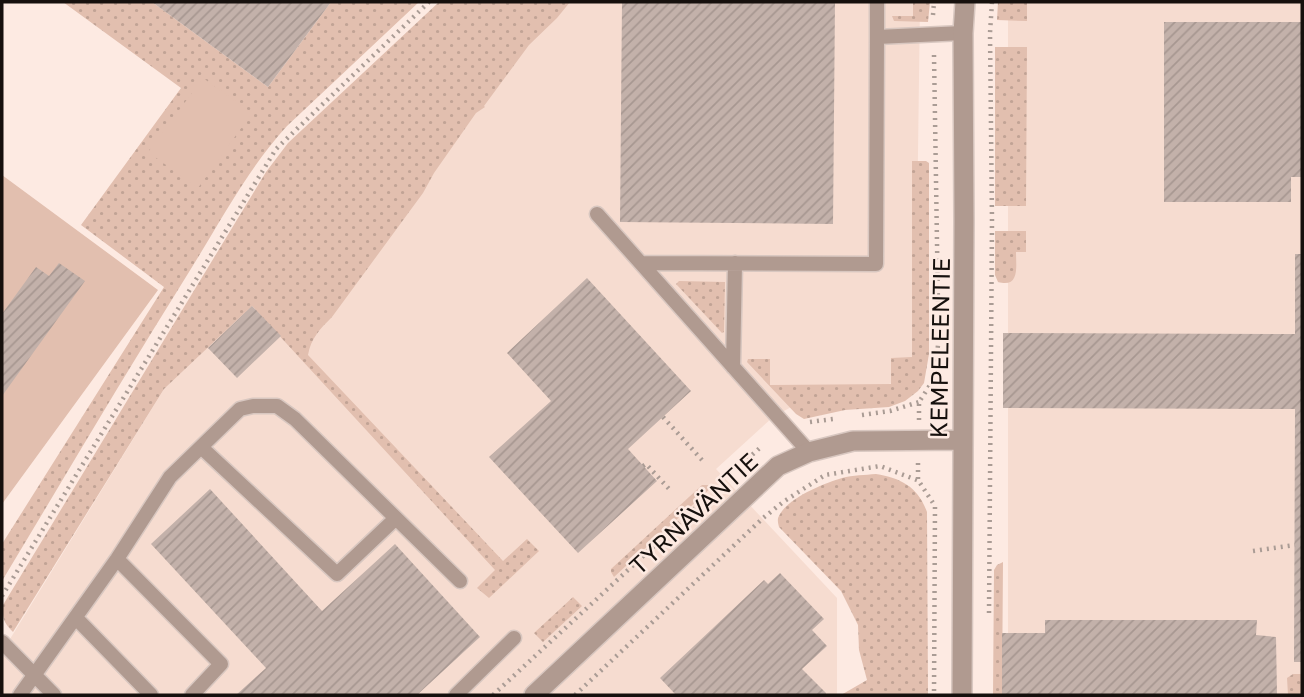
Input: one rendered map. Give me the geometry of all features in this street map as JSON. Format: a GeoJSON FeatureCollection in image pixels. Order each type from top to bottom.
{"type":"FeatureCollection","features":[{"type":"Feature","properties":{"kind":"street","name":"KEMPELEENTIE"},"geometry":{"type":"LineString","coordinates":[[962,695],[965,2]]}},
{"type":"Feature","properties":{"kind":"street","name":"TYRNÄVÄNTIE"},"geometry":{"type":"LineString","coordinates":[[534,695],[778,466],[809,452],[853,441],[962,440]]}},
{"type":"Feature","properties":{"kind":"lane"},"geometry":{"type":"LineString","coordinates":[[640,263],[876,264],[877,2]]}},
{"type":"Feature","properties":{"kind":"lane"},"geometry":{"type":"LineString","coordinates":[[877,37],[963,33]]}},
{"type":"Feature","properties":{"kind":"lane"},"geometry":{"type":"LineString","coordinates":[[597,214],[809,452]]}},
{"type":"Feature","properties":{"kind":"lane"},"geometry":{"type":"LineString","coordinates":[[733,367],[735,263]]}},
{"type":"Feature","properties":{"kind":"lane"},"geometry":{"type":"LineString","coordinates":[[20,695],[117,559],[170,477],[240,409],[277,406],[295,419],[460,581]]}},
{"type":"Feature","properties":{"kind":"lane"},"geometry":{"type":"LineString","coordinates":[[201,447],[337,574],[396,519]]}},
{"type":"Feature","properties":{"kind":"lane"},"geometry":{"type":"LineString","coordinates":[[117,559],[221,664],[191,695]]}},
{"type":"Feature","properties":{"kind":"lane"},"geometry":{"type":"LineString","coordinates":[[75,618],[151,695]]}},
{"type":"Feature","properties":{"kind":"lane"},"geometry":{"type":"LineString","coordinates":[[456,695],[514,638]]}},
{"type":"Feature","properties":{"kind":"lane"},"geometry":{"type":"LineString","coordinates":[[2,642],[54,695]]}},
{"type":"Feature","properties":{"kind":"path"},"geometry":{"type":"LineString","coordinates":[[2,596],[276,149],[429,2]]}},
{"type":"Feature","properties":{"kind":"path"},"geometry":{"type":"LineString","coordinates":[[934,2],[938,313]]}},
{"type":"Feature","properties":{"kind":"path"},"geometry":{"type":"LineString","coordinates":[[989,616],[992,2]]}},
{"type":"Feature","properties":{"kind":"path"},"geometry":{"type":"LineString","coordinates":[[934,695],[935,506],[918,480],[918,440],[919,402],[934,379],[938,341]]}},
{"type":"Feature","properties":{"kind":"path"},"geometry":{"type":"LineString","coordinates":[[663,417],[702,460]]}},
{"type":"Feature","properties":{"kind":"path"},"geometry":{"type":"LineString","coordinates":[[643,466],[646,464],[670,490]]}},
{"type":"Feature","properties":{"kind":"path"},"geometry":{"type":"LineString","coordinates":[[575,695],[762,519],[825,475],[880,466],[918,480]]}},
{"type":"Feature","properties":{"kind":"path"},"geometry":{"type":"LineString","coordinates":[[1253,551],[1295,545]]}},
{"type":"Feature","properties":{"kind":"shaded area"},"geometry":{"type":"Polygon","coordinates":[[[63,2],[152,2],[268,87],[331,2],[419,2],[287,126],[260,159],[141,349],[2,581],[2,544],[164,287],[81,225],[181,88],[63,2]]]}},
{"type":"Feature","properties":{"kind":"shaded area"},"geometry":{"type":"Polygon","coordinates":[[[439,2],[570,2],[529,45],[485,107],[476,113],[423,193],[317,334],[308,355],[503,561],[527,539],[539,551],[489,598],[477,588],[495,570],[252,306],[164,389],[13,632],[4,620],[3,605],[266,172],[288,143],[439,2]]]}},
{"type":"Feature","properties":{"kind":"shaded area"},"geometry":{"type":"Polygon","coordinates":[[[534,2],[920,2],[915,379],[804,400],[773,417],[716,469],[837,598],[837,695],[2,695],[2,652],[164,389],[252,306],[298,354],[534,2]]]}},
{"type":"Feature","properties":{"kind":"shaded area"},"geometry":{"type":"Polygon","coordinates":[[[913,2],[930,2],[928,22],[894,21],[892,16],[913,16],[913,2]]]}},
{"type":"Feature","properties":{"kind":"shaded area"},"geometry":{"type":"Polygon","coordinates":[[[998,2],[1027,2],[1027,21],[997,20],[998,2]]]}},
{"type":"Feature","properties":{"kind":"shaded area"},"geometry":{"type":"Polygon","coordinates":[[[1008,2],[1302,2],[1302,695],[1008,695],[1008,2]]]}},
{"type":"Feature","properties":{"kind":"shaded area"},"geometry":{"type":"Polygon","coordinates":[[[995,47],[1027,47],[1026,206],[995,206],[995,47]]]}},
{"type":"Feature","properties":{"kind":"shaded area"},"geometry":{"type":"Polygon","coordinates":[[[203,78],[252,113],[198,188],[148,152],[203,78]]]}},
{"type":"Feature","properties":{"kind":"shaded area"},"geometry":{"type":"Polygon","coordinates":[[[912,161],[929,163],[929,354],[924,383],[905,401],[889,407],[845,410],[804,419],[796,414],[747,362],[748,359],[770,359],[770,385],[891,384],[891,358],[912,357],[912,161]]]}},
{"type":"Feature","properties":{"kind":"shaded area"},"geometry":{"type":"Polygon","coordinates":[[[2,175],[158,290],[2,504],[2,175]]]}},
{"type":"Feature","properties":{"kind":"shaded area"},"geometry":{"type":"Polygon","coordinates":[[[995,231],[1026,231],[1026,252],[1016,252],[1015,275],[1010,282],[998,282],[995,275],[995,231]]]}},
{"type":"Feature","properties":{"kind":"shaded area"},"geometry":{"type":"Polygon","coordinates":[[[679,281],[725,282],[724,332],[722,333],[676,284],[679,281]]]}},
{"type":"Feature","properties":{"kind":"shaded area"},"geometry":{"type":"Polygon","coordinates":[[[876,474],[908,485],[919,496],[927,512],[928,695],[841,695],[867,680],[859,650],[858,625],[841,591],[779,527],[778,518],[783,509],[807,492],[842,478],[876,474]]]}},
{"type":"Feature","properties":{"kind":"shaded area"},"geometry":{"type":"Polygon","coordinates":[[[702,485],[712,487],[614,577],[611,569],[702,485]]]}},
{"type":"Feature","properties":{"kind":"shaded area"},"geometry":{"type":"Polygon","coordinates":[[[1003,562],[1002,694],[1277,695],[993,695],[994,570],[1003,562]]]}},
{"type":"Feature","properties":{"kind":"shaded area"},"geometry":{"type":"Polygon","coordinates":[[[573,597],[582,606],[543,642],[534,633],[573,597]]]}},
{"type":"Feature","properties":{"kind":"shaded area"},"geometry":{"type":"Polygon","coordinates":[[[1293,674],[1302,674],[1302,695],[1288,695],[1287,678],[1293,674]]]}},
{"type":"Feature","properties":{"kind":"building"},"geometry":{"type":"Polygon","coordinates":[[[152,2],[331,2],[268,87],[152,2]]]}},
{"type":"Feature","properties":{"kind":"building"},"geometry":{"type":"Polygon","coordinates":[[[622,2],[835,2],[833,224],[620,222],[622,2]]]}},
{"type":"Feature","properties":{"kind":"building"},"geometry":{"type":"Polygon","coordinates":[[[1164,22],[1302,22],[1302,177],[1291,177],[1291,202],[1164,202],[1164,22]]]}},
{"type":"Feature","properties":{"kind":"building"},"geometry":{"type":"Polygon","coordinates":[[[1295,254],[1302,254],[1302,662],[1294,662],[1295,409],[1003,408],[1003,333],[1295,334],[1295,254]]]}},
{"type":"Feature","properties":{"kind":"building"},"geometry":{"type":"Polygon","coordinates":[[[59,263],[85,281],[2,396],[2,314],[36,267],[49,276],[59,263]]]}},
{"type":"Feature","properties":{"kind":"building"},"geometry":{"type":"Polygon","coordinates":[[[587,278],[691,391],[628,449],[657,481],[578,553],[489,457],[551,401],[507,353],[587,278]]]}},
{"type":"Feature","properties":{"kind":"building"},"geometry":{"type":"Polygon","coordinates":[[[252,306],[281,336],[237,378],[208,348],[252,306]]]}},
{"type":"Feature","properties":{"kind":"building"},"geometry":{"type":"Polygon","coordinates":[[[210,489],[322,611],[395,544],[480,637],[417,695],[236,695],[266,668],[151,544],[210,489]]]}},
{"type":"Feature","properties":{"kind":"building"},"geometry":{"type":"Polygon","coordinates":[[[780,573],[824,619],[812,630],[827,646],[802,669],[826,695],[676,695],[660,678],[764,580],[768,584],[780,573]]]}},
{"type":"Feature","properties":{"kind":"building"},"geometry":{"type":"Polygon","coordinates":[[[1045,620],[1257,620],[1256,635],[1276,637],[1277,695],[1002,694],[1002,633],[1045,633],[1045,620]]]}}]}
